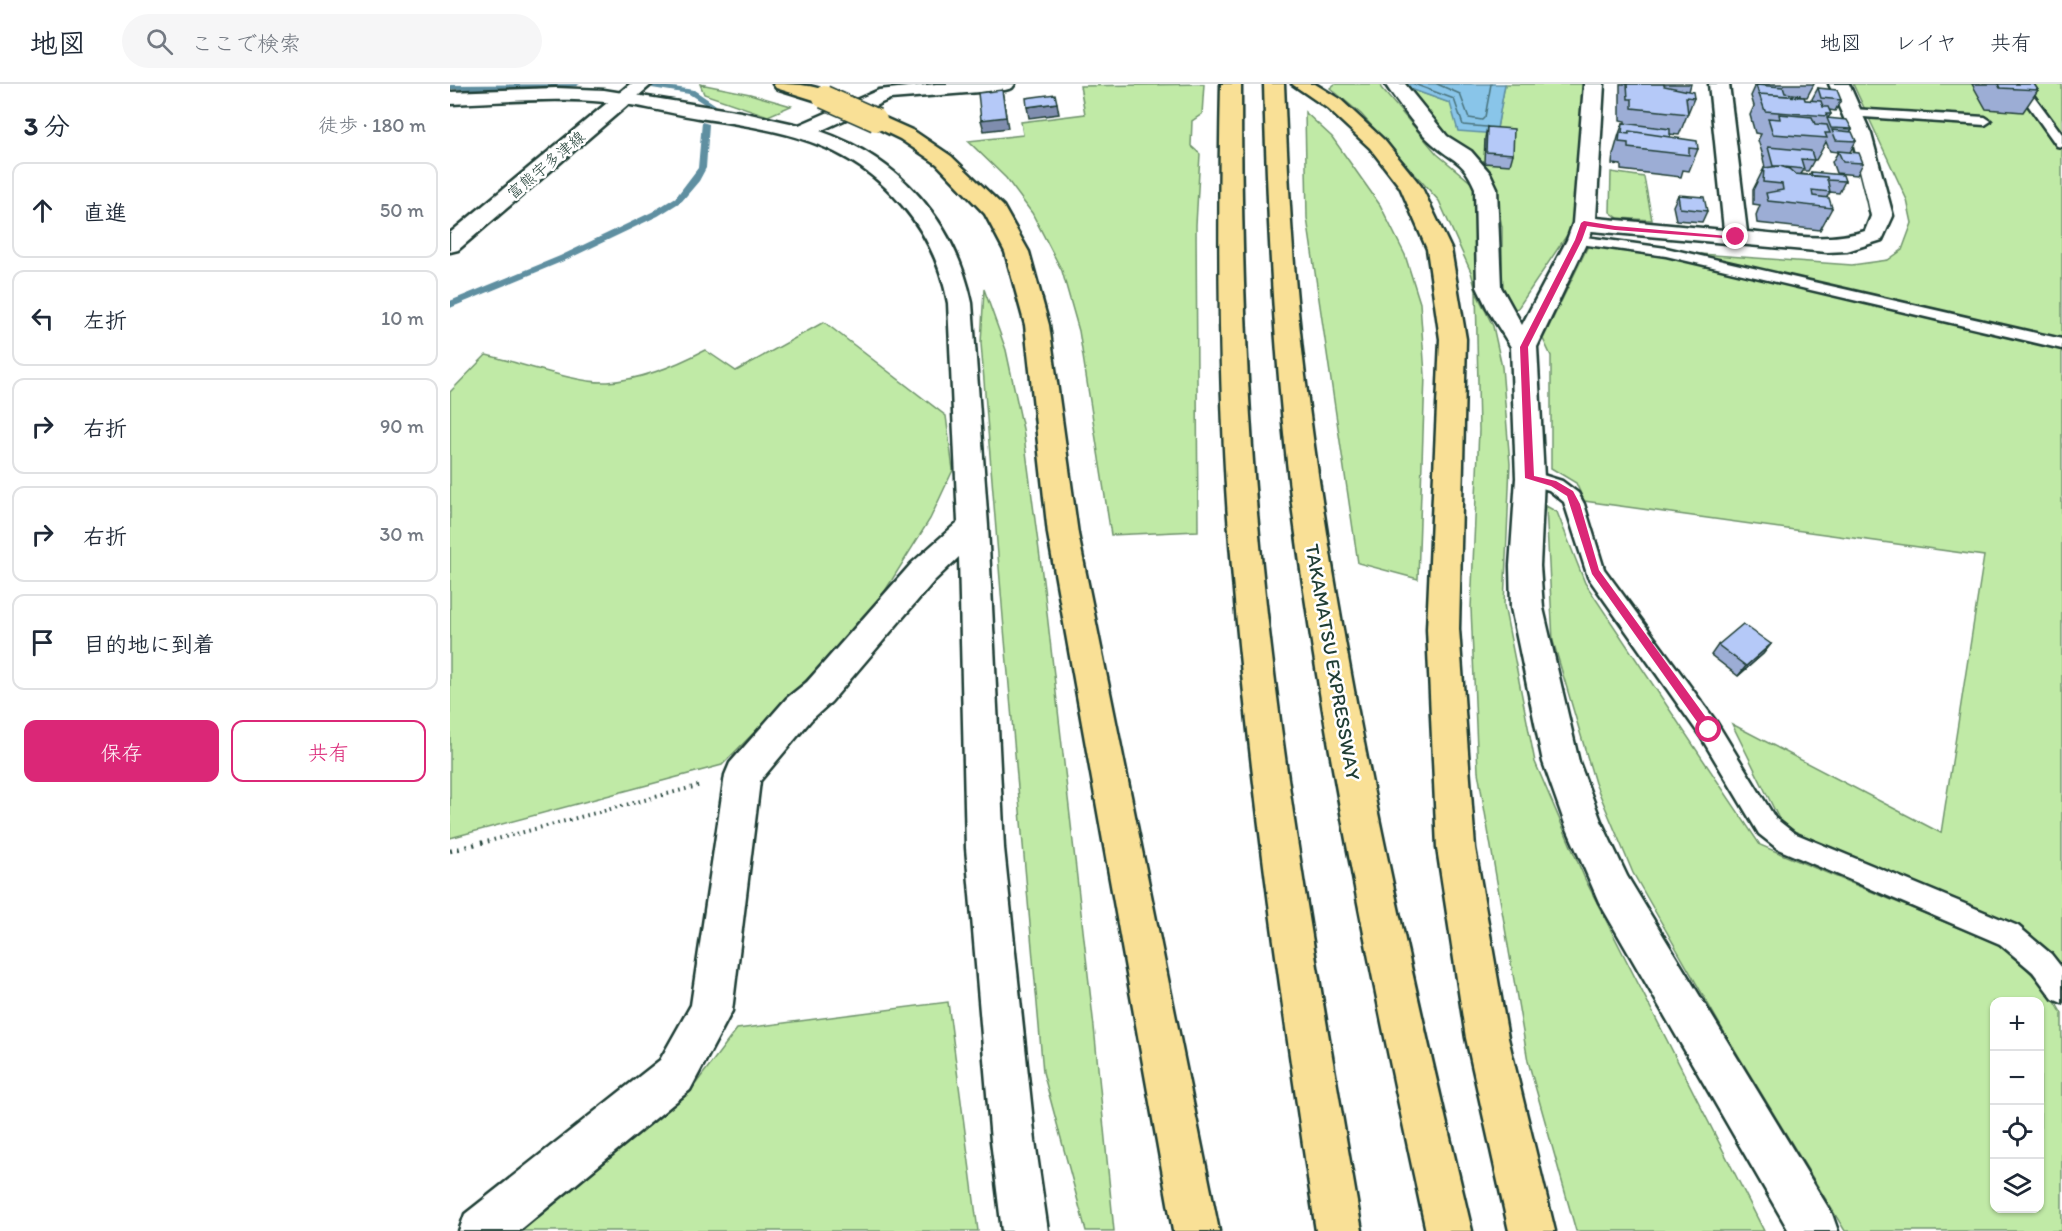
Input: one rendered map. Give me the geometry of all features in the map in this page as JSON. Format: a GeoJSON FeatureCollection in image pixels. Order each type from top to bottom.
{"type":"FeatureCollection","features":[{"type":"Feature","properties":{"kind":"highway"},"geometry":{"type":"LineString","coordinates":[[783,84],[824,97],[876,120],[907,135],[934,154],[970,184],[995,211],[1020,262],[1037,325],[1063,534],[1196,1231]]}},
{"type":"Feature","properties":{"kind":"highway"},"geometry":{"type":"LineString","coordinates":[[1231,84],[1229,157],[1233,379],[1246,555],[1264,728],[1295,967],[1339,1231]]}},
{"type":"Feature","properties":{"kind":"highway","name":"TAKAMATSU EXPRESSWAY"},"geometry":{"type":"LineString","coordinates":[[1274,84],[1275,153],[1281,251],[1313,550],[1342,725],[1386,954],[1449,1231]]}},
{"type":"Feature","properties":{"kind":"highway"},"geometry":{"type":"LineString","coordinates":[[1302,84],[1334,104],[1377,144],[1410,186],[1439,249],[1453,339],[1443,629],[1456,848],[1487,1038],[1532,1231]]}},
{"type":"Feature","properties":{"kind":"street"},"geometry":{"type":"LineString","coordinates":[[800,132],[886,94],[1005,84]]}},
{"type":"Feature","properties":{"kind":"street"},"geometry":{"type":"LineString","coordinates":[[1395,84],[1440,140],[1464,155],[1482,179],[1486,188],[1489,287],[1501,312],[1524,347]]}},
{"type":"Feature","properties":{"kind":"street"},"geometry":{"type":"LineString","coordinates":[[1594,84],[1581,232],[1524,347],[1530,478],[1525,566],[1527,608],[1561,762],[1584,824],[1613,889],[1815,1231]]}},
{"type":"Feature","properties":{"kind":"street"},"geometry":{"type":"LineString","coordinates":[[1719,84],[1736,237]]}},
{"type":"Feature","properties":{"kind":"street"},"geometry":{"type":"LineString","coordinates":[[1581,232],[1615,228],[1827,245],[1847,244],[1874,235],[1882,216],[1861,134],[1839,84]]}},
{"type":"Feature","properties":{"kind":"street"},"geometry":{"type":"LineString","coordinates":[[450,98],[634,91],[751,118],[800,132],[853,151],[876,166],[902,190],[934,230],[945,250],[955,273],[960,303],[973,526],[986,848],[1014,1141],[1025,1231]]}},
{"type":"Feature","properties":{"kind":"street","name":"富熊宇多津線"},"geometry":{"type":"LineString","coordinates":[[450,245],[634,91]]}},
{"type":"Feature","properties":{"kind":"street"},"geometry":{"type":"LineString","coordinates":[[482,1231],[675,1075],[711,1011],[743,774],[799,709],[819,692],[923,572],[973,526]]}},
{"type":"Feature","properties":{"kind":"lane"},"geometry":{"type":"LineString","coordinates":[[2019,84],[2062,143]]}},
{"type":"Feature","properties":{"kind":"lane"},"geometry":{"type":"LineString","coordinates":[[1852,113],[1985,121]]}},
{"type":"Feature","properties":{"kind":"lane"},"geometry":{"type":"LineString","coordinates":[[1581,232],[2062,344]]}},
{"type":"Feature","properties":{"kind":"lane"},"geometry":{"type":"LineString","coordinates":[[1530,478],[1553,483],[1570,494],[1595,572],[1709,730],[1767,826],[1786,841],[2009,935],[2042,963],[2062,990]]}},
{"type":"Feature","properties":{"kind":"path"},"geometry":{"type":"LineString","coordinates":[[450,851],[743,774]]}},
{"type":"Feature","properties":{"kind":"green space"},"geometry":{"type":"Polygon","coordinates":[[[700,84],[750,94],[791,106],[768,116],[704,94],[700,84]]]}},
{"type":"Feature","properties":{"kind":"green space"},"geometry":{"type":"Polygon","coordinates":[[[1204,84],[1202,114],[1192,121],[1191,146],[1200,154],[1196,225],[1198,531],[1111,535],[1079,331],[1062,271],[1032,213],[1006,178],[968,141],[1023,135],[1021,122],[1085,114],[1080,86],[1204,84]]]}},
{"type":"Feature","properties":{"kind":"green space"},"geometry":{"type":"Polygon","coordinates":[[[1335,84],[1380,84],[1437,154],[1474,185],[1482,223],[1483,261],[1476,292],[1471,272],[1439,201],[1361,114],[1330,88],[1335,84]]]}},
{"type":"Feature","properties":{"kind":"green space"},"geometry":{"type":"Polygon","coordinates":[[[1505,84],[1583,84],[1573,226],[1518,308],[1511,311],[1502,288],[1502,227],[1492,176],[1471,154],[1450,140],[1405,87],[1450,103],[1496,134],[1505,84]]]}},
{"type":"Feature","properties":{"kind":"green space"},"geometry":{"type":"Polygon","coordinates":[[[1853,84],[2062,84],[2062,972],[2015,929],[1783,827],[1732,724],[1941,833],[1984,556],[1584,501],[1576,483],[1551,468],[1551,356],[1543,339],[1588,246],[1852,265],[1888,260],[1902,250],[1912,223],[1907,200],[1853,84]]]}},
{"type":"Feature","properties":{"kind":"green space"},"geometry":{"type":"Polygon","coordinates":[[[1305,112],[1332,137],[1380,205],[1405,255],[1420,303],[1425,375],[1418,579],[1358,563],[1307,218],[1305,112]]]}},
{"type":"Feature","properties":{"kind":"green space"},"geometry":{"type":"Polygon","coordinates":[[[1611,172],[1644,177],[1652,220],[1618,218],[1610,212],[1611,172]]]}},
{"type":"Feature","properties":{"kind":"green space"},"geometry":{"type":"Polygon","coordinates":[[[984,289],[1006,350],[1023,429],[1045,596],[1094,1027],[1114,1231],[1086,1231],[1043,1072],[981,343],[984,289]]]}},
{"type":"Feature","properties":{"kind":"green space"},"geometry":{"type":"Polygon","coordinates":[[[1476,292],[1493,326],[1502,367],[1510,464],[1504,605],[1535,762],[1585,879],[1764,1231],[1576,1231],[1528,1061],[1478,772],[1471,608],[1479,430],[1476,292]]]}},
{"type":"Feature","properties":{"kind":"green space"},"geometry":{"type":"Polygon","coordinates":[[[824,322],[946,416],[953,470],[930,519],[870,615],[722,765],[450,838],[450,392],[486,355],[596,382],[646,375],[705,350],[736,371],[824,322]]]}},
{"type":"Feature","properties":{"kind":"green space"},"geometry":{"type":"Polygon","coordinates":[[[1546,506],[1557,512],[1585,583],[1760,845],[2007,948],[2050,993],[2062,1014],[2062,1231],[1845,1231],[1727,1037],[1633,873],[1595,783],[1553,641],[1546,506]]]}},
{"type":"Feature","properties":{"kind":"green space"},"geometry":{"type":"Polygon","coordinates":[[[948,1002],[978,1231],[522,1231],[691,1090],[737,1029],[948,1002]]]}},
{"type":"Feature","properties":{"kind":"water"},"geometry":{"type":"Polygon","coordinates":[[[1404,84],[1505,84],[1496,134],[1458,131],[1450,103],[1405,87],[1404,84]]]}},
{"type":"Feature","properties":{"kind":"building"},"geometry":{"type":"Polygon","coordinates":[[[1627,84],[1664,84],[1664,86],[1693,92],[1694,98],[1686,97],[1688,114],[1632,108],[1632,99],[1628,99],[1627,84]]]}},
{"type":"Feature","properties":{"kind":"building"},"geometry":{"type":"Polygon","coordinates":[[[1998,84],[2034,84],[2038,90],[2000,88],[1998,84]]]}},
{"type":"Feature","properties":{"kind":"building"},"geometry":{"type":"Polygon","coordinates":[[[1756,85],[1783,87],[1785,93],[1800,95],[1800,97],[1759,95],[1756,85]]]}},
{"type":"Feature","properties":{"kind":"building"},"geometry":{"type":"Polygon","coordinates":[[[1818,88],[1837,90],[1841,100],[1821,98],[1818,88]]]}},
{"type":"Feature","properties":{"kind":"building"},"geometry":{"type":"Polygon","coordinates":[[[1002,90],[1006,117],[981,120],[978,93],[1002,90]]]}},
{"type":"Feature","properties":{"kind":"building"},"geometry":{"type":"Polygon","coordinates":[[[1055,94],[1057,103],[1027,107],[1026,98],[1055,94]]]}},
{"type":"Feature","properties":{"kind":"building"},"geometry":{"type":"Polygon","coordinates":[[[1759,94],[1804,97],[1805,100],[1821,101],[1823,107],[1828,107],[1831,114],[1826,114],[1827,116],[1765,111],[1759,94]]]}},
{"type":"Feature","properties":{"kind":"building"},"geometry":{"type":"Polygon","coordinates":[[[1779,114],[1812,117],[1815,124],[1827,125],[1830,133],[1825,133],[1827,138],[1773,134],[1768,118],[1780,119],[1779,114]]]}},
{"type":"Feature","properties":{"kind":"building"},"geometry":{"type":"Polygon","coordinates":[[[1827,118],[1847,120],[1852,129],[1831,128],[1827,118]]]}},
{"type":"Feature","properties":{"kind":"building"},"geometry":{"type":"Polygon","coordinates":[[[1623,123],[1670,129],[1670,137],[1629,131],[1628,134],[1622,133],[1623,123]]]}},
{"type":"Feature","properties":{"kind":"building"},"geometry":{"type":"Polygon","coordinates":[[[1487,127],[1514,129],[1513,154],[1486,152],[1487,127]]]}},
{"type":"Feature","properties":{"kind":"building"},"geometry":{"type":"Polygon","coordinates":[[[1832,130],[1852,132],[1856,141],[1836,140],[1832,130]]]}},
{"type":"Feature","properties":{"kind":"building"},"geometry":{"type":"Polygon","coordinates":[[[1629,131],[1697,141],[1698,149],[1689,148],[1689,155],[1628,148],[1628,143],[1619,142],[1620,133],[1629,134],[1629,131]]]}},
{"type":"Feature","properties":{"kind":"building"},"geometry":{"type":"Polygon","coordinates":[[[1768,147],[1811,151],[1814,160],[1801,159],[1804,169],[1773,166],[1768,147]]]}},
{"type":"Feature","properties":{"kind":"building"},"geometry":{"type":"Polygon","coordinates":[[[1838,151],[1859,153],[1863,163],[1843,162],[1838,151]]]}},
{"type":"Feature","properties":{"kind":"building"},"geometry":{"type":"Polygon","coordinates":[[[1780,166],[1795,174],[1827,177],[1830,192],[1812,190],[1813,196],[1829,198],[1832,208],[1768,201],[1766,193],[1783,190],[1782,184],[1763,182],[1764,168],[1780,166]]]}},
{"type":"Feature","properties":{"kind":"building"},"geometry":{"type":"Polygon","coordinates":[[[1811,172],[1843,175],[1845,181],[1827,180],[1827,177],[1812,176],[1811,172]]]}},
{"type":"Feature","properties":{"kind":"building"},"geometry":{"type":"Polygon","coordinates":[[[1678,195],[1704,197],[1707,211],[1680,208],[1678,195]]]}},
{"type":"Feature","properties":{"kind":"building"},"geometry":{"type":"Polygon","coordinates":[[[1743,624],[1771,644],[1746,666],[1718,645],[1743,624]]]}},
{"type":"Feature","properties":{"kind":"waterway"},"geometry":{"type":"LineString","coordinates":[[450,87],[533,87],[576,84]]}},
{"type":"Feature","properties":{"kind":"waterway"},"geometry":{"type":"LineString","coordinates":[[655,86],[691,92],[712,105]]}},
{"type":"Feature","properties":{"kind":"waterway"},"geometry":{"type":"LineString","coordinates":[[450,305],[563,258],[655,214],[679,199],[702,168],[705,124]]}},
{"type":"Feature","properties":{"kind":"route"},"geometry":{"type":"LineString","coordinates":[[1709,730],[1595,572],[1570,494],[1553,483],[1530,478],[1524,347],[1578,240],[1584,223],[1615,228],[1736,237]]}}]}
